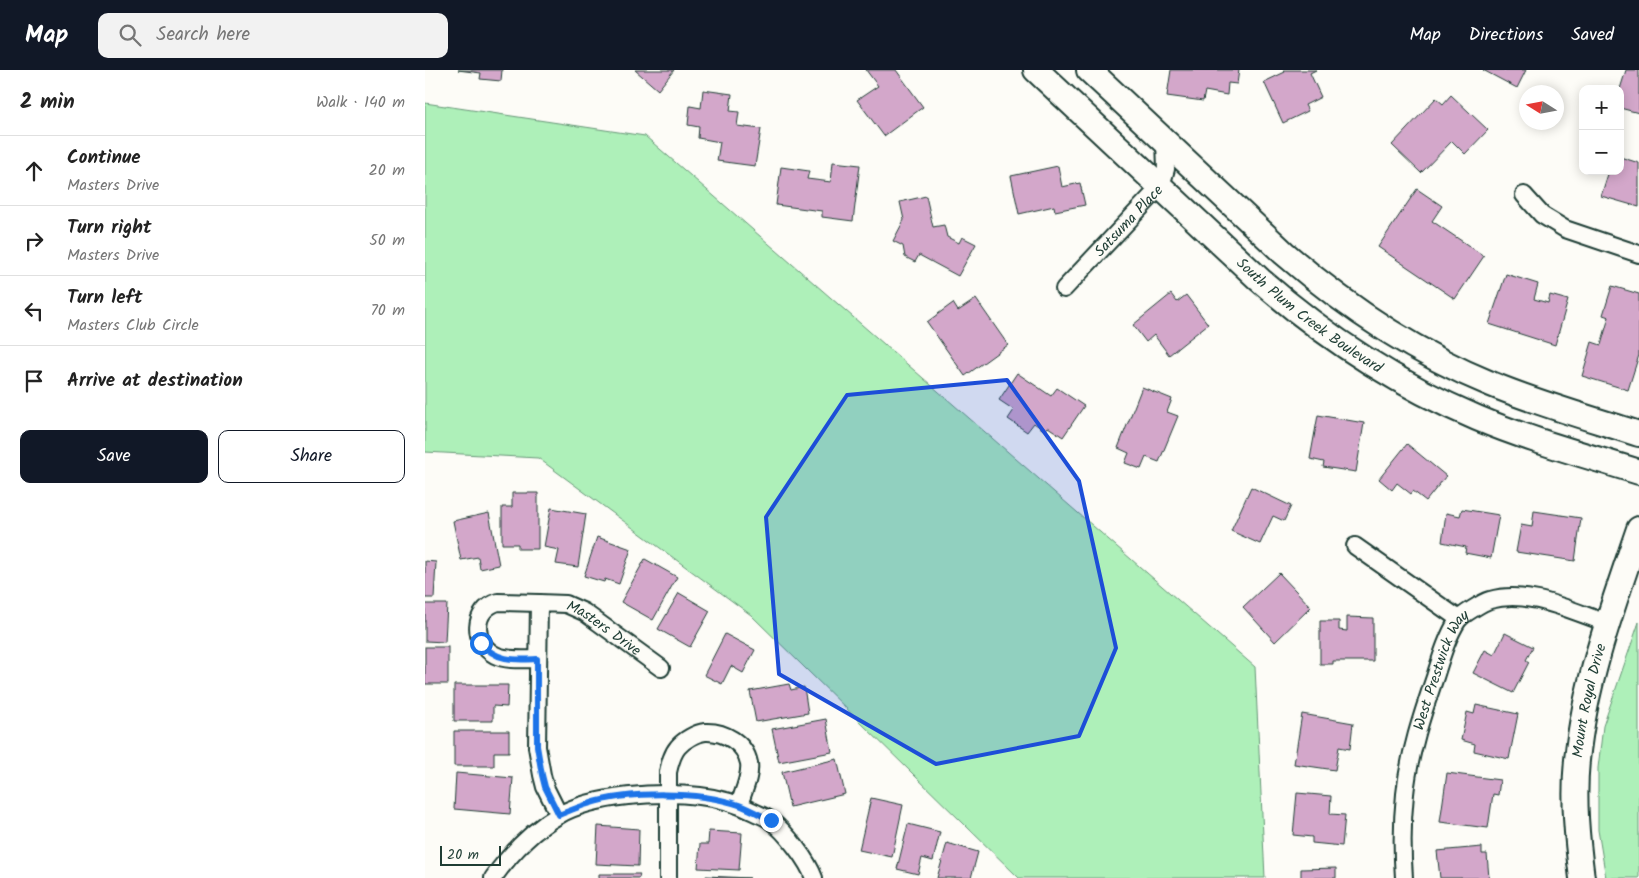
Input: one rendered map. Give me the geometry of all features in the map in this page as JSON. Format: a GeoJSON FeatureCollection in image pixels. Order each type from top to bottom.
{"type":"FeatureCollection","features":[{"type":"Feature","properties":{"kind":"street","name":"South Plum Creek Boulevard"},"geometry":{"type":"LineString","coordinates":[[1036,70],[1283,300],[1345,346],[1382,370],[1478,418],[1639,472]]}},
{"type":"Feature","properties":{"kind":"street","name":"South Plum Creek Boulevard"},"geometry":{"type":"LineString","coordinates":[[1089,70],[1306,272],[1393,335],[1431,356],[1491,384],[1533,400],[1639,434]]}},
{"type":"Feature","properties":{"kind":"street","name":"Satsuma Place"},"geometry":{"type":"LineString","coordinates":[[1064,290],[1161,186],[1166,169],[1165,141]]}},
{"type":"Feature","properties":{"kind":"street"},"geometry":{"type":"LineString","coordinates":[[1524,195],[1542,215],[1565,229],[1639,254]]}},
{"type":"Feature","properties":{"kind":"street","name":"Mount Royal Drive"},"geometry":{"type":"LineString","coordinates":[[1582,878],[1577,840],[1575,799],[1577,761],[1582,724],[1607,623],[1639,530]]}},
{"type":"Feature","properties":{"kind":"street"},"geometry":{"type":"LineString","coordinates":[[1355,546],[1459,619]]}},
{"type":"Feature","properties":{"kind":"street","name":"West Prestwick Way"},"geometry":{"type":"LineString","coordinates":[[1404,878],[1402,846],[1405,794],[1415,737],[1445,649],[1459,619],[1487,601],[1502,597],[1524,597],[1543,601],[1607,623]]}},
{"type":"Feature","properties":{"kind":"street","name":"Masters Drive"},"geometry":{"type":"LineString","coordinates":[[537,659],[498,657],[488,652],[481,643],[477,630],[487,608],[498,602],[566,604],[584,612],[661,668]]}},
{"type":"Feature","properties":{"kind":"street","name":"Masters Drive"},"geometry":{"type":"LineString","coordinates":[[539,603],[537,746],[545,787],[559,815]]}},
{"type":"Feature","properties":{"kind":"street"},"geometry":{"type":"LineString","coordinates":[[668,878],[668,772],[671,759],[677,748],[689,738],[703,732],[719,734],[735,740],[744,750],[749,763],[748,774],[739,805]]}},
{"type":"Feature","properties":{"kind":"street"},"geometry":{"type":"LineString","coordinates":[[493,878],[507,858],[528,836],[559,815],[589,804],[619,797],[668,794],[701,796],[739,805],[771,820],[794,846],[811,869],[814,878]]}},
{"type":"Feature","properties":{"kind":"highlighted area"},"geometry":{"type":"Polygon","coordinates":[[[1007,380],[1079,481],[1116,648],[1079,736],[936,764],[779,674],[766,517],[847,395],[1007,380]]]}},
{"type":"Feature","properties":{"kind":"green space"},"geometry":{"type":"Polygon","coordinates":[[[425,103],[645,136],[1255,667],[1265,878],[1019,878],[751,615],[538,458],[425,452],[425,103]]]}},
{"type":"Feature","properties":{"kind":"green space"},"geometry":{"type":"Polygon","coordinates":[[[1639,622],[1639,878],[1606,878],[1598,830],[1598,768],[1603,726],[1639,622]]]}},
{"type":"Feature","properties":{"kind":"building"},"geometry":{"type":"Polygon","coordinates":[[[458,70],[502,70],[501,81],[480,79],[481,73],[458,70]]]}},
{"type":"Feature","properties":{"kind":"building"},"geometry":{"type":"Polygon","coordinates":[[[635,70],[674,70],[658,90],[635,70]]]}},
{"type":"Feature","properties":{"kind":"building"},"geometry":{"type":"Polygon","coordinates":[[[866,70],[896,70],[923,107],[884,136],[857,100],[878,86],[866,70]]]}},
{"type":"Feature","properties":{"kind":"building"},"geometry":{"type":"Polygon","coordinates":[[[1171,70],[1239,70],[1237,84],[1228,83],[1227,95],[1205,91],[1203,101],[1167,96],[1171,70]]]}},
{"type":"Feature","properties":{"kind":"building"},"geometry":{"type":"Polygon","coordinates":[[[1283,70],[1316,70],[1310,73],[1321,97],[1305,105],[1308,111],[1283,123],[1264,82],[1285,72],[1283,70]]]}},
{"type":"Feature","properties":{"kind":"building"},"geometry":{"type":"Polygon","coordinates":[[[1483,70],[1526,70],[1517,88],[1483,70]]]}},
{"type":"Feature","properties":{"kind":"building"},"geometry":{"type":"Polygon","coordinates":[[[1626,70],[1639,70],[1639,113],[1624,109],[1624,85],[1621,85],[1626,70]]]}},
{"type":"Feature","properties":{"kind":"building"},"geometry":{"type":"Polygon","coordinates":[[[703,90],[732,94],[730,111],[739,112],[737,126],[761,129],[755,166],[717,161],[720,142],[698,138],[699,127],[688,125],[690,106],[701,108],[703,90]]]}},
{"type":"Feature","properties":{"kind":"building"},"geometry":{"type":"Polygon","coordinates":[[[1451,95],[1488,130],[1465,154],[1452,141],[1421,173],[1392,145],[1436,98],[1443,104],[1451,95]]]}},
{"type":"Feature","properties":{"kind":"building"},"geometry":{"type":"Polygon","coordinates":[[[1624,158],[1639,163],[1639,207],[1601,196],[1608,175],[1624,175],[1624,158]]]}},
{"type":"Feature","properties":{"kind":"building"},"geometry":{"type":"Polygon","coordinates":[[[833,162],[860,165],[853,221],[822,217],[822,211],[776,205],[781,167],[809,171],[807,179],[831,182],[833,162]]]}},
{"type":"Feature","properties":{"kind":"building"},"geometry":{"type":"Polygon","coordinates":[[[1058,166],[1062,187],[1080,183],[1085,205],[1055,211],[1054,206],[1019,214],[1011,176],[1058,166]]]}},
{"type":"Feature","properties":{"kind":"building"},"geometry":{"type":"Polygon","coordinates":[[[1417,189],[1442,206],[1432,221],[1484,256],[1455,299],[1378,247],[1417,189]]]}},
{"type":"Feature","properties":{"kind":"building"},"geometry":{"type":"Polygon","coordinates":[[[926,196],[933,227],[944,225],[947,237],[959,243],[962,237],[976,244],[958,276],[919,255],[915,262],[905,257],[903,246],[893,241],[904,220],[900,202],[926,196]]]}},
{"type":"Feature","properties":{"kind":"building"},"geometry":{"type":"Polygon","coordinates":[[[1506,274],[1538,284],[1534,299],[1548,303],[1550,295],[1568,300],[1555,345],[1489,324],[1506,274]]]}},
{"type":"Feature","properties":{"kind":"building"},"geometry":{"type":"Polygon","coordinates":[[[1612,286],[1639,294],[1639,355],[1628,390],[1582,376],[1592,342],[1601,345],[1609,317],[1603,315],[1612,286]]]}},
{"type":"Feature","properties":{"kind":"building"},"geometry":{"type":"Polygon","coordinates":[[[1171,294],[1177,302],[1186,295],[1208,324],[1169,355],[1154,335],[1146,342],[1133,325],[1171,294]]]}},
{"type":"Feature","properties":{"kind":"building"},"geometry":{"type":"Polygon","coordinates":[[[976,299],[1008,345],[965,376],[927,322],[953,303],[958,311],[976,299]]]}},
{"type":"Feature","properties":{"kind":"building"},"geometry":{"type":"Polygon","coordinates":[[[1017,373],[1051,396],[1057,388],[1084,406],[1063,437],[1048,427],[1045,431],[1034,423],[1027,432],[1008,419],[1014,410],[999,400],[1017,373]]]}},
{"type":"Feature","properties":{"kind":"building"},"geometry":{"type":"Polygon","coordinates":[[[1142,387],[1172,399],[1167,412],[1178,416],[1159,462],[1146,457],[1141,469],[1125,463],[1129,453],[1118,448],[1142,387]]]}},
{"type":"Feature","properties":{"kind":"building"},"geometry":{"type":"Polygon","coordinates":[[[1318,415],[1364,423],[1356,472],[1323,467],[1324,462],[1310,459],[1318,415]]]}},
{"type":"Feature","properties":{"kind":"building"},"geometry":{"type":"Polygon","coordinates":[[[1407,444],[1446,476],[1426,501],[1413,491],[1411,494],[1397,483],[1392,490],[1379,479],[1407,444]]]}},
{"type":"Feature","properties":{"kind":"building"},"geometry":{"type":"Polygon","coordinates":[[[1251,487],[1291,506],[1284,521],[1273,516],[1260,544],[1231,531],[1251,487]]]}},
{"type":"Feature","properties":{"kind":"building"},"geometry":{"type":"Polygon","coordinates":[[[512,493],[538,493],[538,549],[518,549],[518,544],[502,544],[502,507],[512,507],[512,493]]]}},
{"type":"Feature","properties":{"kind":"building"},"geometry":{"type":"Polygon","coordinates":[[[551,508],[586,514],[578,567],[556,564],[559,550],[544,547],[551,508]]]}},
{"type":"Feature","properties":{"kind":"building"},"geometry":{"type":"Polygon","coordinates":[[[1462,509],[1499,515],[1491,558],[1465,553],[1466,547],[1442,542],[1446,513],[1460,516],[1462,509]]]}},
{"type":"Feature","properties":{"kind":"building"},"geometry":{"type":"Polygon","coordinates":[[[1534,511],[1581,518],[1575,561],[1516,552],[1521,525],[1532,527],[1534,511]]]}},
{"type":"Feature","properties":{"kind":"building"},"geometry":{"type":"Polygon","coordinates":[[[489,513],[499,565],[480,569],[478,557],[461,560],[453,521],[489,513]]]}},
{"type":"Feature","properties":{"kind":"building"},"geometry":{"type":"Polygon","coordinates":[[[597,537],[631,549],[619,584],[605,579],[604,582],[584,576],[597,537]]]}},
{"type":"Feature","properties":{"kind":"building"},"geometry":{"type":"Polygon","coordinates":[[[645,559],[677,577],[653,620],[621,602],[645,559]]]}},
{"type":"Feature","properties":{"kind":"building"},"geometry":{"type":"Polygon","coordinates":[[[425,561],[436,562],[434,598],[425,598],[425,561]]]}},
{"type":"Feature","properties":{"kind":"building"},"geometry":{"type":"Polygon","coordinates":[[[1279,573],[1311,607],[1275,642],[1243,607],[1279,573]]]}},
{"type":"Feature","properties":{"kind":"building"},"geometry":{"type":"Polygon","coordinates":[[[679,593],[710,611],[690,647],[658,629],[679,593]]]}},
{"type":"Feature","properties":{"kind":"building"},"geometry":{"type":"Polygon","coordinates":[[[425,604],[447,604],[445,642],[425,641],[425,604]]]}},
{"type":"Feature","properties":{"kind":"building"},"geometry":{"type":"Polygon","coordinates":[[[1347,617],[1373,618],[1373,661],[1333,661],[1333,664],[1320,664],[1320,621],[1339,621],[1339,630],[1347,631],[1347,617]]]}},
{"type":"Feature","properties":{"kind":"building"},"geometry":{"type":"Polygon","coordinates":[[[1505,633],[1533,647],[1526,660],[1529,662],[1513,693],[1473,673],[1485,650],[1494,655],[1505,633]]]}},
{"type":"Feature","properties":{"kind":"building"},"geometry":{"type":"Polygon","coordinates":[[[725,634],[755,650],[743,673],[731,666],[722,684],[704,675],[725,634]]]}},
{"type":"Feature","properties":{"kind":"building"},"geometry":{"type":"Polygon","coordinates":[[[425,647],[448,647],[448,684],[425,684],[425,647]]]}},
{"type":"Feature","properties":{"kind":"building"},"geometry":{"type":"Polygon","coordinates":[[[789,684],[791,690],[804,687],[808,713],[756,722],[750,691],[789,684]]]}},
{"type":"Feature","properties":{"kind":"building"},"geometry":{"type":"Polygon","coordinates":[[[454,685],[508,685],[507,707],[493,706],[493,721],[454,721],[454,685]]]}},
{"type":"Feature","properties":{"kind":"building"},"geometry":{"type":"Polygon","coordinates":[[[1476,705],[1518,714],[1509,759],[1474,751],[1475,744],[1461,740],[1467,712],[1474,714],[1476,705]]]}},
{"type":"Feature","properties":{"kind":"building"},"geometry":{"type":"Polygon","coordinates":[[[1302,714],[1353,723],[1350,749],[1339,747],[1335,770],[1294,764],[1302,714]]]}},
{"type":"Feature","properties":{"kind":"building"},"geometry":{"type":"Polygon","coordinates":[[[826,719],[832,752],[779,762],[772,729],[826,719]]]}},
{"type":"Feature","properties":{"kind":"building"},"geometry":{"type":"Polygon","coordinates":[[[454,731],[509,731],[509,752],[494,752],[494,766],[454,766],[454,731]]]}},
{"type":"Feature","properties":{"kind":"building"},"geometry":{"type":"Polygon","coordinates":[[[837,759],[845,794],[790,807],[782,772],[837,759]]]}},
{"type":"Feature","properties":{"kind":"building"},"geometry":{"type":"Polygon","coordinates":[[[456,773],[513,778],[510,814],[454,809],[456,773]]]}},
{"type":"Feature","properties":{"kind":"building"},"geometry":{"type":"Polygon","coordinates":[[[1447,773],[1500,780],[1498,795],[1493,794],[1488,828],[1440,822],[1447,773]]]}},
{"type":"Feature","properties":{"kind":"building"},"geometry":{"type":"Polygon","coordinates":[[[1297,793],[1331,796],[1330,814],[1345,815],[1342,846],[1312,843],[1312,837],[1293,835],[1297,793]]]}},
{"type":"Feature","properties":{"kind":"building"},"geometry":{"type":"Polygon","coordinates":[[[871,798],[903,805],[892,857],[859,850],[871,798]]]}},
{"type":"Feature","properties":{"kind":"building"},"geometry":{"type":"Polygon","coordinates":[[[908,824],[940,832],[933,861],[922,858],[918,874],[897,869],[908,824]]]}},
{"type":"Feature","properties":{"kind":"building"},"geometry":{"type":"Polygon","coordinates":[[[598,826],[639,829],[638,866],[596,864],[598,826]]]}},
{"type":"Feature","properties":{"kind":"building"},"geometry":{"type":"Polygon","coordinates":[[[709,831],[742,833],[739,870],[698,868],[700,844],[708,844],[709,831]]]}},
{"type":"Feature","properties":{"kind":"building"},"geometry":{"type":"Polygon","coordinates":[[[947,843],[978,852],[971,878],[937,878],[947,843]]]}},
{"type":"Feature","properties":{"kind":"building"},"geometry":{"type":"Polygon","coordinates":[[[1482,847],[1482,854],[1487,854],[1489,878],[1440,878],[1437,851],[1482,847]]]}},
{"type":"Feature","properties":{"kind":"building"},"geometry":{"type":"Polygon","coordinates":[[[1336,868],[1336,878],[1301,878],[1301,869],[1336,868]]]}},
{"type":"Feature","properties":{"kind":"building"},"geometry":{"type":"Polygon","coordinates":[[[599,874],[640,874],[639,878],[599,878],[599,874]]]}},
{"type":"Feature","properties":{"kind":"building"},"geometry":{"type":"Polygon","coordinates":[[[706,876],[750,878],[706,878],[706,876]]]}},
{"type":"Feature","properties":{"kind":"route"},"geometry":{"type":"LineString","coordinates":[[481,643],[488,652],[498,657],[537,659],[537,746],[545,787],[559,815],[589,804],[619,797],[668,794],[701,796],[739,805],[771,820]]}}]}
